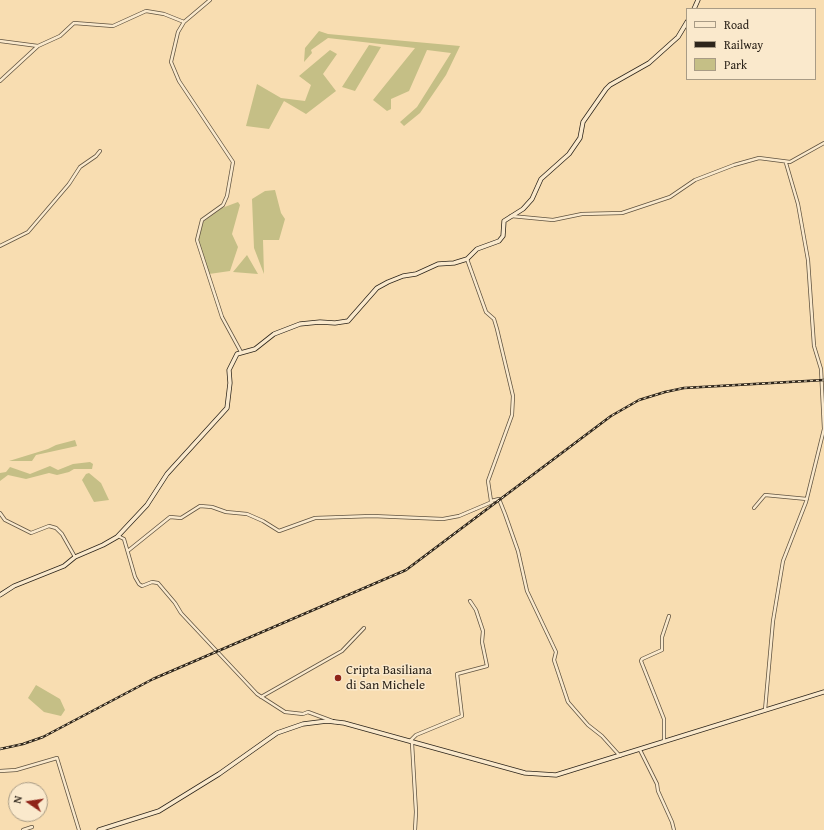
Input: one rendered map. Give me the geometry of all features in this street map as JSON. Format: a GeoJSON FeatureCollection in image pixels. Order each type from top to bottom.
{"type":"FeatureCollection","features":[{"type":"Feature","properties":{"kind":"street"},"geometry":{"type":"LineString","coordinates":[[210,0],[184,22],[178,32],[171,62],[179,81],[233,162],[227,196],[223,205],[202,220],[197,240],[222,317],[241,352]]}},
{"type":"Feature","properties":{"kind":"street"},"geometry":{"type":"LineString","coordinates":[[0,82],[38,46],[60,36],[74,23],[112,26],[142,12],[164,14],[184,22]]}},
{"type":"Feature","properties":{"kind":"street"},"geometry":{"type":"LineString","coordinates":[[0,595],[14,586],[64,566],[75,557],[103,545],[118,536],[148,505],[167,474],[227,408],[230,383],[229,370],[237,354],[255,349],[274,334],[300,324],[320,322],[336,324],[348,321],[377,288],[388,282],[403,276],[416,274],[438,264],[454,263],[467,259],[477,250],[492,245],[502,238],[504,221],[523,209],[532,199],[541,179],[569,154],[580,138],[583,122],[610,85],[649,63],[678,37],[686,24]]}},
{"type":"Feature","properties":{"kind":"street"},"geometry":{"type":"LineString","coordinates":[[0,41],[38,46]]}},
{"type":"Feature","properties":{"kind":"street"},"geometry":{"type":"LineString","coordinates":[[510,216],[532,220],[553,220],[582,214],[617,214],[670,197],[695,180],[743,162],[759,158],[786,163],[794,161],[824,143]]}},
{"type":"Feature","properties":{"kind":"street"},"geometry":{"type":"LineString","coordinates":[[0,246],[28,232],[69,184],[80,167],[96,156],[100,151]]}},
{"type":"Feature","properties":{"kind":"street"},"geometry":{"type":"LineString","coordinates":[[765,710],[773,621],[783,561],[807,499],[823,432],[821,369],[814,346],[808,260],[798,204],[786,163]]}},
{"type":"Feature","properties":{"kind":"street"},"geometry":{"type":"LineString","coordinates":[[467,259],[486,312],[494,319],[502,346],[513,396],[512,415],[488,481],[492,502]]}},
{"type":"Feature","properties":{"kind":"street"},"geometry":{"type":"LineString","coordinates":[[754,508],[765,495],[807,499]]}},
{"type":"Feature","properties":{"kind":"street"},"geometry":{"type":"LineString","coordinates":[[129,550],[170,517],[182,518],[200,506],[212,507],[226,512],[247,514],[263,521],[279,531],[315,518],[372,516],[443,519],[459,516],[499,500],[518,551],[527,591],[556,652],[554,660],[568,702],[620,756]]}},
{"type":"Feature","properties":{"kind":"street"},"geometry":{"type":"LineString","coordinates":[[0,513],[4,520],[31,533],[49,526],[56,528],[62,534],[75,557]]}},
{"type":"Feature","properties":{"kind":"street"},"geometry":{"type":"LineString","coordinates":[[118,536],[124,538],[129,550],[135,577],[139,584],[144,586],[152,582],[158,583],[175,603],[181,614],[261,698],[285,712],[303,714],[308,712],[335,722],[525,773],[556,775],[824,692]]}},
{"type":"Feature","properties":{"kind":"street"},"geometry":{"type":"LineString","coordinates":[[415,830],[416,812],[411,742],[416,735],[462,716],[456,674],[487,666],[482,642],[483,631],[476,610],[470,601]]}},
{"type":"Feature","properties":{"kind":"street"},"geometry":{"type":"LineString","coordinates":[[664,742],[664,719],[641,661],[642,659],[662,650],[662,636],[669,616]]}},
{"type":"Feature","properties":{"kind":"street"},"geometry":{"type":"LineString","coordinates":[[261,698],[342,651],[364,628]]}},
{"type":"Feature","properties":{"kind":"street"},"geometry":{"type":"LineString","coordinates":[[99,830],[152,814],[169,805],[284,730],[317,722],[335,722]]}},
{"type":"Feature","properties":{"kind":"street"},"geometry":{"type":"LineString","coordinates":[[640,750],[657,784],[658,792],[672,822],[674,830]]}},
{"type":"Feature","properties":{"kind":"street"},"geometry":{"type":"LineString","coordinates":[[0,771],[16,770],[57,758],[79,830]]}},
{"type":"Feature","properties":{"kind":"street"},"geometry":{"type":"LineString","coordinates":[[23,830],[32,827]]}},
{"type":"Feature","properties":{"kind":"green space"},"geometry":{"type":"Polygon","coordinates":[[[319,31],[328,34],[460,46],[446,75],[420,113],[404,126],[400,122],[417,107],[451,53],[427,50],[409,91],[391,99],[391,109],[387,111],[373,100],[415,48],[328,38],[311,50],[312,53],[304,62],[305,48],[319,31]]]}},
{"type":"Feature","properties":{"kind":"green space"},"geometry":{"type":"Polygon","coordinates":[[[369,45],[381,47],[355,91],[342,87],[369,45]]]}},
{"type":"Feature","properties":{"kind":"green space"},"geometry":{"type":"Polygon","coordinates":[[[330,50],[337,54],[323,74],[336,91],[306,114],[284,101],[269,129],[246,126],[257,84],[281,98],[305,101],[311,85],[299,76],[330,50]]]}},
{"type":"Feature","properties":{"kind":"green space"},"geometry":{"type":"Polygon","coordinates":[[[275,190],[281,213],[285,219],[279,240],[263,240],[264,274],[254,248],[252,199],[265,191],[275,190]]]}},
{"type":"Feature","properties":{"kind":"green space"},"geometry":{"type":"Polygon","coordinates":[[[238,202],[240,205],[232,234],[238,247],[230,271],[209,274],[198,241],[203,222],[222,208],[238,202]]]}},
{"type":"Feature","properties":{"kind":"green space"},"geometry":{"type":"Polygon","coordinates":[[[247,255],[258,274],[233,272],[247,255]]]}},
{"type":"Feature","properties":{"kind":"green space"},"geometry":{"type":"Polygon","coordinates":[[[75,440],[77,446],[36,455],[32,461],[9,461],[48,449],[56,445],[75,440]]]}},
{"type":"Feature","properties":{"kind":"green space"},"geometry":{"type":"Polygon","coordinates":[[[90,462],[93,464],[92,469],[74,469],[57,475],[49,473],[26,479],[8,475],[0,481],[0,473],[6,472],[10,467],[30,474],[50,466],[58,470],[73,464],[90,462]]]}},
{"type":"Feature","properties":{"kind":"green space"},"geometry":{"type":"Polygon","coordinates":[[[89,473],[101,483],[109,500],[94,502],[82,480],[86,474],[89,473]]]}},
{"type":"Feature","properties":{"kind":"green space"},"geometry":{"type":"Polygon","coordinates":[[[36,685],[60,699],[65,710],[61,716],[44,712],[28,698],[36,685]]]}},
{"type":"Feature","properties":{"kind":"railway"},"geometry":{"type":"LineString","coordinates":[[0,749],[23,744],[43,737],[153,679],[406,570],[611,416],[639,400],[684,388],[824,380]]}},
{"type":"Feature","properties":{"kind":"place","name":"Cripta Basiliana di San Michele"},"geometry":{"type":"Point","coordinates":[338,678]}}]}
